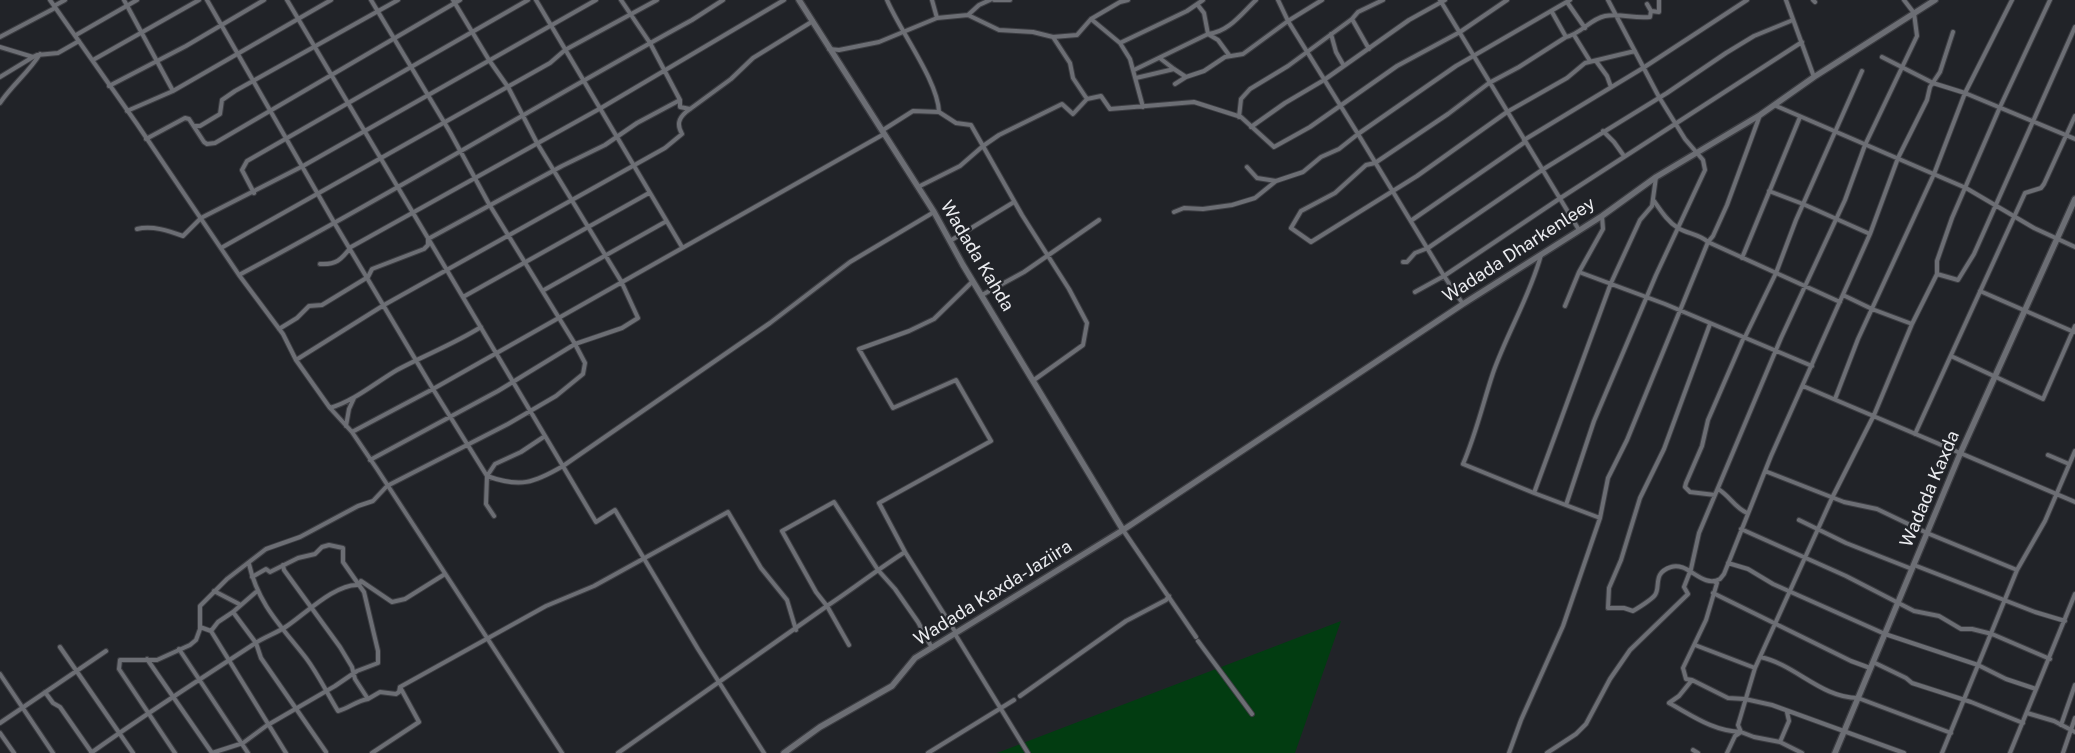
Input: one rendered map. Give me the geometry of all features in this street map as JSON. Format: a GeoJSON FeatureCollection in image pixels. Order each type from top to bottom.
{"type":"FeatureCollection","features":[{"type":"Feature","properties":{"kind":"main road","name":"Wadada Kahda"},"geometry":{"type":"LineString","coordinates":[[799,0],[934,212],[973,281],[1123,530]]}},
{"type":"Feature","properties":{"kind":"main road","name":"Wadada Dharkenleey"},"geometry":{"type":"LineString","coordinates":[[1123,530],[1463,304],[1602,216],[1656,177],[1760,115],[1814,77],[1935,0]]}},
{"type":"Feature","properties":{"kind":"main road","name":"Wadada Kaxda"},"geometry":{"type":"LineString","coordinates":[[1835,753],[1960,454],[2075,199]]}},
{"type":"Feature","properties":{"kind":"main road","name":"Wadada Kaxda-Jaziira"},"geometry":{"type":"LineString","coordinates":[[784,753],[820,727],[892,686],[915,658],[1123,530]]}},
{"type":"Feature","properties":{"kind":"street"},"geometry":{"type":"LineString","coordinates":[[50,0],[202,218],[239,275],[279,330],[296,360],[330,408],[352,432],[562,753]]}},
{"type":"Feature","properties":{"kind":"street"},"geometry":{"type":"LineString","coordinates":[[0,37],[65,0]]}},
{"type":"Feature","properties":{"kind":"street"},"geometry":{"type":"LineString","coordinates":[[124,0],[173,91]]}},
{"type":"Feature","properties":{"kind":"street"},"geometry":{"type":"LineString","coordinates":[[76,35],[137,0]]}},
{"type":"Feature","properties":{"kind":"street"},"geometry":{"type":"LineString","coordinates":[[93,60],[199,0]]}},
{"type":"Feature","properties":{"kind":"street"},"geometry":{"type":"LineString","coordinates":[[207,0],[236,54],[287,138],[335,224],[351,247],[450,418],[488,476],[519,484],[544,478],[770,323],[850,262],[934,212]]}},
{"type":"Feature","properties":{"kind":"street"},"geometry":{"type":"LineString","coordinates":[[110,86],[264,0]]}},
{"type":"Feature","properties":{"kind":"street"},"geometry":{"type":"LineString","coordinates":[[287,0],[297,19],[316,46],[348,104],[596,522],[615,510],[698,649],[764,753]]}},
{"type":"Feature","properties":{"kind":"street"},"geometry":{"type":"LineString","coordinates":[[127,110],[173,91],[331,0]]}},
{"type":"Feature","properties":{"kind":"street"},"geometry":{"type":"LineString","coordinates":[[175,753],[119,669],[120,660],[157,660],[190,645],[196,640],[200,627],[200,606],[214,591],[266,549],[300,537],[358,506],[374,501],[387,486],[470,446],[556,396],[583,374],[584,363],[575,344],[544,290],[489,204],[428,94],[393,40],[371,0]]}},
{"type":"Feature","properties":{"kind":"street"},"geometry":{"type":"LineString","coordinates":[[194,126],[214,119],[220,114],[222,100],[398,0]]}},
{"type":"Feature","properties":{"kind":"street"},"geometry":{"type":"LineString","coordinates":[[146,139],[185,118],[189,119],[204,142],[207,144],[216,143],[269,110],[393,40],[454,1],[460,0]]}},
{"type":"Feature","properties":{"kind":"street"},"geometry":{"type":"LineString","coordinates":[[254,193],[242,170],[247,162],[528,0]]}},
{"type":"Feature","properties":{"kind":"street"},"geometry":{"type":"LineString","coordinates":[[536,0],[618,136],[665,222],[682,247]]}},
{"type":"Feature","properties":{"kind":"street"},"geometry":{"type":"LineString","coordinates":[[137,229],[144,227],[169,231],[183,236],[202,218],[254,193],[303,166],[596,0]]}},
{"type":"Feature","properties":{"kind":"street"},"geometry":{"type":"LineString","coordinates":[[621,0],[650,43],[680,100],[680,107],[690,109]]}},
{"type":"Feature","properties":{"kind":"street"},"geometry":{"type":"LineString","coordinates":[[222,248],[550,63],[565,50],[657,0]]}},
{"type":"Feature","properties":{"kind":"street"},"geometry":{"type":"LineString","coordinates":[[239,275],[335,224],[460,150],[723,0]]}},
{"type":"Feature","properties":{"kind":"street"},"geometry":{"type":"LineString","coordinates":[[320,264],[332,265],[339,262],[351,247],[600,108],[784,0]]}},
{"type":"Feature","properties":{"kind":"street"},"geometry":{"type":"LineString","coordinates":[[887,0],[932,84],[939,102],[939,112]]}},
{"type":"Feature","properties":{"kind":"street"},"geometry":{"type":"LineString","coordinates":[[932,0],[937,18]]}},
{"type":"Feature","properties":{"kind":"street"},"geometry":{"type":"LineString","coordinates":[[968,15],[979,5],[990,0]]}},
{"type":"Feature","properties":{"kind":"street"},"geometry":{"type":"LineString","coordinates":[[994,0],[1010,0]]}},
{"type":"Feature","properties":{"kind":"street"},"geometry":{"type":"LineString","coordinates":[[829,49],[838,50],[879,42],[937,18],[968,15],[999,30],[1033,32],[1053,37],[1077,35],[1091,19],[1120,2],[1128,0]]}},
{"type":"Feature","properties":{"kind":"street"},"geometry":{"type":"LineString","coordinates":[[1120,42],[1203,0]]}},
{"type":"Feature","properties":{"kind":"street"},"geometry":{"type":"LineString","coordinates":[[1134,70],[1161,59],[1229,25],[1247,11],[1256,0]]}},
{"type":"Feature","properties":{"kind":"street"},"geometry":{"type":"LineString","coordinates":[[1278,0],[1339,106],[1463,304]]}},
{"type":"Feature","properties":{"kind":"street"},"geometry":{"type":"LineString","coordinates":[[1176,84],[1186,77],[1204,71],[1229,56],[1243,54],[1288,20],[1322,0]]}},
{"type":"Feature","properties":{"kind":"street"},"geometry":{"type":"LineString","coordinates":[[1239,117],[1241,99],[1250,89],[1288,66],[1352,19],[1358,12],[1383,0]]}},
{"type":"Feature","properties":{"kind":"street"},"geometry":{"type":"LineString","coordinates":[[918,187],[960,166],[999,135],[1062,104],[1073,114],[1088,100],[1101,96],[1110,109],[1194,102],[1239,117],[1274,146],[1310,127],[1414,55],[1460,32],[1507,0]]}},
{"type":"Feature","properties":{"kind":"street"},"geometry":{"type":"LineString","coordinates":[[1566,505],[1594,421],[1646,297],[1706,170],[1703,160],[1676,125],[1659,98],[1608,0]]}},
{"type":"Feature","properties":{"kind":"street"},"geometry":{"type":"LineString","coordinates":[[1651,12],[1659,12],[1659,0]]}},
{"type":"Feature","properties":{"kind":"street"},"geometry":{"type":"LineString","coordinates":[[1412,220],[1524,141],[1643,68],[1747,0]]}},
{"type":"Feature","properties":{"kind":"street"},"geometry":{"type":"LineString","coordinates":[[1786,0],[1814,77]]}},
{"type":"Feature","properties":{"kind":"street"},"geometry":{"type":"LineString","coordinates":[[1547,753],[1576,734],[1586,724],[1610,679],[1630,650],[1688,594],[1684,587],[1699,533],[1776,351],[1836,219],[1865,145],[1917,36],[1914,13],[1904,0]]}},
{"type":"Feature","properties":{"kind":"street"},"geometry":{"type":"LineString","coordinates":[[1835,399],[1872,309],[1934,174],[1966,93],[2012,0]]}},
{"type":"Feature","properties":{"kind":"street"},"geometry":{"type":"LineString","coordinates":[[1740,732],[1738,725],[1755,668],[1832,498],[1874,415],[1912,324],[1936,274],[1940,253],[2000,107],[2050,0]]}},
{"type":"Feature","properties":{"kind":"street"},"geometry":{"type":"LineString","coordinates":[[370,460],[450,418],[575,344],[622,328],[638,318],[621,281],[537,143],[524,114],[508,87],[489,60],[454,1]]}},
{"type":"Feature","properties":{"kind":"street"},"geometry":{"type":"LineString","coordinates":[[1251,127],[1285,103],[1324,80],[1409,20],[1442,1],[1473,57],[1579,230]]}},
{"type":"Feature","properties":{"kind":"street"},"geometry":{"type":"LineString","coordinates":[[1174,212],[1184,208],[1204,209],[1232,205],[1255,198],[1276,181],[1303,172],[1321,157],[1339,149],[1438,78],[1569,1],[1585,28]]}},
{"type":"Feature","properties":{"kind":"street"},"geometry":{"type":"LineString","coordinates":[[1198,4],[1204,13],[1208,34],[1218,40],[1229,56]]}},
{"type":"Feature","properties":{"kind":"street"},"geometry":{"type":"LineString","coordinates":[[1635,51],[1590,61],[1567,78],[1507,112],[1392,192],[1311,242],[1291,228],[1301,212],[1335,193],[1366,165],[1375,163],[1448,114],[1489,83],[1520,67],[1597,19],[1616,15],[1650,17],[1651,12],[1647,4]]}},
{"type":"Feature","properties":{"kind":"street"},"geometry":{"type":"LineString","coordinates":[[1552,12],[1566,37]]}},
{"type":"Feature","properties":{"kind":"street"},"geometry":{"type":"LineString","coordinates":[[1091,19],[1120,42],[1130,58],[1143,107]]}},
{"type":"Feature","properties":{"kind":"street"},"geometry":{"type":"LineString","coordinates":[[1352,19],[1369,49]]}},
{"type":"Feature","properties":{"kind":"street"},"geometry":{"type":"LineString","coordinates":[[1403,262],[1407,262],[1415,253],[1428,248],[1542,170],[1659,98],[1754,36],[1793,20]]}},
{"type":"Feature","properties":{"kind":"street"},"geometry":{"type":"LineString","coordinates":[[296,360],[446,269],[633,166],[676,140],[682,134],[680,118],[690,109],[759,54],[813,21]]}},
{"type":"Feature","properties":{"kind":"street"},"geometry":{"type":"LineString","coordinates":[[1936,274],[1958,280],[1974,254],[2075,27]]}},
{"type":"Feature","properties":{"kind":"street"},"geometry":{"type":"LineString","coordinates":[[1715,582],[1720,579],[1728,562],[1765,471],[1870,234],[1898,158],[1933,83],[1953,32]]}},
{"type":"Feature","properties":{"kind":"street"},"geometry":{"type":"LineString","coordinates":[[1331,34],[1336,52],[1344,66]]}},
{"type":"Feature","properties":{"kind":"street"},"geometry":{"type":"LineString","coordinates":[[1574,35],[1590,61]]}},
{"type":"Feature","properties":{"kind":"street"},"geometry":{"type":"LineString","coordinates":[[1053,37],[1070,63],[1073,78],[1088,100]]}},
{"type":"Feature","properties":{"kind":"street"},"geometry":{"type":"LineString","coordinates":[[0,77],[40,54],[58,53],[79,41]]}},
{"type":"Feature","properties":{"kind":"street"},"geometry":{"type":"LineString","coordinates":[[1415,292],[1444,276],[1624,156],[1676,125],[1802,42]]}},
{"type":"Feature","properties":{"kind":"street"},"geometry":{"type":"LineString","coordinates":[[0,47],[34,57]]}},
{"type":"Feature","properties":{"kind":"street"},"geometry":{"type":"LineString","coordinates":[[0,103],[17,80],[31,69],[40,54]]}},
{"type":"Feature","properties":{"kind":"street"},"geometry":{"type":"LineString","coordinates":[[1882,57],[1902,65],[1933,83],[1966,93],[2075,139]]}},
{"type":"Feature","properties":{"kind":"street"},"geometry":{"type":"LineString","coordinates":[[1161,59],[1186,77]]}},
{"type":"Feature","properties":{"kind":"street"},"geometry":{"type":"LineString","coordinates":[[1596,61],[1607,76],[1611,87]]}},
{"type":"Feature","properties":{"kind":"street"},"geometry":{"type":"LineString","coordinates":[[1136,78],[1174,69]]}},
{"type":"Feature","properties":{"kind":"street"},"geometry":{"type":"LineString","coordinates":[[1715,495],[1690,492],[1685,487],[1686,483],[1702,446],[1708,420],[1776,273],[1803,204],[1862,71]]}},
{"type":"Feature","properties":{"kind":"street"},"geometry":{"type":"LineString","coordinates":[[428,239],[489,204],[605,145],[680,100]]}},
{"type":"Feature","properties":{"kind":"street"},"geometry":{"type":"LineString","coordinates":[[1774,105],[1966,188],[2075,247]]}},
{"type":"Feature","properties":{"kind":"street"},"geometry":{"type":"LineString","coordinates":[[352,432],[433,389],[884,132],[913,111],[939,112],[956,123],[971,125],[1014,202],[1069,289],[1087,323],[1083,345],[1034,380]]}},
{"type":"Feature","properties":{"kind":"street"},"geometry":{"type":"LineString","coordinates":[[1510,753],[1521,720],[1563,626],[1600,518],[1608,478],[1627,440],[1708,242],[1713,236],[1728,205],[1760,115]]}},
{"type":"Feature","properties":{"kind":"street"},"geometry":{"type":"LineString","coordinates":[[1915,434],[2027,191],[2037,190],[2044,184],[2075,116]]}},
{"type":"Feature","properties":{"kind":"street"},"geometry":{"type":"LineString","coordinates":[[1742,258],[1800,117]]}},
{"type":"Feature","properties":{"kind":"street"},"geometry":{"type":"LineString","coordinates":[[1603,131],[1624,156]]}},
{"type":"Feature","properties":{"kind":"street"},"geometry":{"type":"LineString","coordinates":[[1247,167],[1257,178],[1276,181]]}},
{"type":"Feature","properties":{"kind":"street"},"geometry":{"type":"LineString","coordinates":[[1534,493],[1611,283],[1640,220],[1654,200],[1656,177]]}},
{"type":"Feature","properties":{"kind":"street"},"geometry":{"type":"LineString","coordinates":[[1769,191],[1870,234]]}},
{"type":"Feature","properties":{"kind":"street"},"geometry":{"type":"LineString","coordinates":[[463,297],[648,193]]}},
{"type":"Feature","properties":{"kind":"street"},"geometry":{"type":"LineString","coordinates":[[1654,200],[1662,213],[1678,228],[1701,236],[1708,242],[1840,302]]}},
{"type":"Feature","properties":{"kind":"street"},"geometry":{"type":"LineString","coordinates":[[950,241],[1014,202]]}},
{"type":"Feature","properties":{"kind":"street"},"geometry":{"type":"LineString","coordinates":[[1565,306],[1579,272],[1603,229],[1602,216]]}},
{"type":"Feature","properties":{"kind":"street"},"geometry":{"type":"LineString","coordinates":[[982,295],[1048,256],[1099,220]]}},
{"type":"Feature","properties":{"kind":"street"},"geometry":{"type":"LineString","coordinates":[[544,290],[665,222]]}},
{"type":"Feature","properties":{"kind":"street"},"geometry":{"type":"LineString","coordinates":[[279,330],[297,318],[310,306],[322,305],[368,277],[372,269],[424,249],[428,245],[428,239]]}},
{"type":"Feature","properties":{"kind":"street"},"geometry":{"type":"LineString","coordinates":[[1541,255],[1524,305],[1494,372],[1478,429],[1464,464],[1600,518]]}},
{"type":"Feature","properties":{"kind":"street"},"geometry":{"type":"LineString","coordinates":[[1579,272],[1646,297],[1812,366]]}},
{"type":"Feature","properties":{"kind":"street"},"geometry":{"type":"LineString","coordinates":[[973,281],[934,319],[909,331],[859,349],[893,408],[956,380],[991,442],[879,503],[905,552],[956,633],[998,708],[1028,753]]}},
{"type":"Feature","properties":{"kind":"street"},"geometry":{"type":"LineString","coordinates":[[1980,291],[2074,332]]}},
{"type":"Feature","properties":{"kind":"street"},"geometry":{"type":"LineString","coordinates":[[1843,295],[1872,309],[1912,324]]}},
{"type":"Feature","properties":{"kind":"street"},"geometry":{"type":"LineString","coordinates":[[1710,324],[1664,449],[1640,498],[1621,560],[1609,588],[1608,608],[1624,608],[1633,611],[1656,594],[1656,583],[1663,571],[1677,566],[1715,582]]}},
{"type":"Feature","properties":{"kind":"street"},"geometry":{"type":"LineString","coordinates":[[1950,356],[2043,399],[2075,326]]}},
{"type":"Feature","properties":{"kind":"street"},"geometry":{"type":"LineString","coordinates":[[330,408],[354,398],[378,381],[416,360],[453,344],[481,327]]}},
{"type":"Feature","properties":{"kind":"street"},"geometry":{"type":"LineString","coordinates":[[1803,386],[2075,502]]}},
{"type":"Feature","properties":{"kind":"street"},"geometry":{"type":"LineString","coordinates":[[346,426],[348,409],[354,398]]}},
{"type":"Feature","properties":{"kind":"street"},"geometry":{"type":"LineString","coordinates":[[494,516],[486,504],[488,476],[495,464],[521,452],[545,436]]}},
{"type":"Feature","properties":{"kind":"street"},"geometry":{"type":"LineString","coordinates":[[1942,753],[2017,570],[2045,521],[2075,450]]}},
{"type":"Feature","properties":{"kind":"street"},"geometry":{"type":"LineString","coordinates":[[2048,455],[2069,464]]}},
{"type":"Feature","properties":{"kind":"street"},"geometry":{"type":"LineString","coordinates":[[1765,471],[1832,498],[1877,509],[1927,534],[2017,570]]}},
{"type":"Feature","properties":{"kind":"street"},"geometry":{"type":"LineString","coordinates":[[1718,489],[1724,493],[1735,507],[1747,513]]}},
{"type":"Feature","properties":{"kind":"street"},"geometry":{"type":"LineString","coordinates":[[849,645],[827,606],[816,592],[782,531],[834,502],[878,570],[895,589],[932,648]]}},
{"type":"Feature","properties":{"kind":"street"},"geometry":{"type":"LineString","coordinates":[[249,564],[256,592],[281,629],[306,659],[338,711],[356,701],[368,699],[380,692],[396,694],[399,692],[400,687],[488,640],[546,606],[580,593],[728,512],[761,568],[786,600],[796,630]]}},
{"type":"Feature","properties":{"kind":"street"},"geometry":{"type":"LineString","coordinates":[[1799,520],[1818,530],[1913,567],[2065,621]]}},
{"type":"Feature","properties":{"kind":"street"},"geometry":{"type":"LineString","coordinates":[[1741,529],[1806,557],[1919,612],[1939,616],[1961,629],[1972,629],[1992,634],[2050,659]]}},
{"type":"Feature","properties":{"kind":"street"},"geometry":{"type":"LineString","coordinates":[[1123,530],[1197,639],[1252,714]]}},
{"type":"Feature","properties":{"kind":"street"},"geometry":{"type":"LineString","coordinates":[[147,659],[212,753],[243,743],[268,724],[326,691],[353,673],[378,663],[378,651],[371,617],[360,586],[343,562],[343,548],[334,546],[322,547],[315,554],[298,558],[270,572],[266,569],[252,577]]}},
{"type":"Feature","properties":{"kind":"street"},"geometry":{"type":"LineString","coordinates":[[618,753],[905,552]]}},
{"type":"Feature","properties":{"kind":"street"},"geometry":{"type":"LineString","coordinates":[[1728,562],[1748,569],[1773,584],[1791,590],[1885,634],[1978,665],[2006,679],[2036,689]]}},
{"type":"Feature","properties":{"kind":"street"},"geometry":{"type":"LineString","coordinates":[[284,565],[284,570],[340,647],[355,679],[368,699]]}},
{"type":"Feature","properties":{"kind":"street"},"geometry":{"type":"LineString","coordinates":[[360,586],[361,581],[392,602],[405,599],[445,574]]}},
{"type":"Feature","properties":{"kind":"street"},"geometry":{"type":"LineString","coordinates":[[1715,582],[1717,583],[1695,645],[1683,668],[1686,679],[1692,680],[1728,698],[1746,699],[1772,705],[1904,753]]}},
{"type":"Feature","properties":{"kind":"street"},"geometry":{"type":"LineString","coordinates":[[45,692],[53,703],[60,707],[92,753],[148,713],[256,643],[281,629],[311,607],[354,585],[360,586]]}},
{"type":"Feature","properties":{"kind":"street"},"geometry":{"type":"LineString","coordinates":[[214,591],[239,604]]}},
{"type":"Feature","properties":{"kind":"street"},"geometry":{"type":"LineString","coordinates":[[212,631],[218,622],[256,592]]}},
{"type":"Feature","properties":{"kind":"street"},"geometry":{"type":"LineString","coordinates":[[1713,593],[1851,661],[1872,665],[1906,678],[1912,683],[1971,702],[2022,723]]}},
{"type":"Feature","properties":{"kind":"street"},"geometry":{"type":"LineString","coordinates":[[2010,753],[2075,594]]}},
{"type":"Feature","properties":{"kind":"street"},"geometry":{"type":"LineString","coordinates":[[1020,696],[1126,622],[1166,600],[1169,596]]}},
{"type":"Feature","properties":{"kind":"street"},"geometry":{"type":"LineString","coordinates":[[233,612],[256,643],[261,658],[326,752]]}},
{"type":"Feature","properties":{"kind":"street"},"geometry":{"type":"LineString","coordinates":[[200,627],[212,631],[228,661],[286,753]]}},
{"type":"Feature","properties":{"kind":"street"},"geometry":{"type":"LineString","coordinates":[[1695,645],[1755,668]]}},
{"type":"Feature","properties":{"kind":"street"},"geometry":{"type":"LineString","coordinates":[[60,647],[133,753]]}},
{"type":"Feature","properties":{"kind":"street"},"geometry":{"type":"LineString","coordinates":[[179,649],[248,753]]}},
{"type":"Feature","properties":{"kind":"street"},"geometry":{"type":"LineString","coordinates":[[0,724],[106,651]]}},
{"type":"Feature","properties":{"kind":"street"},"geometry":{"type":"LineString","coordinates":[[1760,657],[1791,668],[1797,675],[1836,694],[1848,698],[1858,698],[1951,733]]}},
{"type":"Feature","properties":{"kind":"street"},"geometry":{"type":"LineString","coordinates":[[0,674],[54,753]]}},
{"type":"Feature","properties":{"kind":"street"},"geometry":{"type":"LineString","coordinates":[[1692,680],[1679,696],[1669,703],[1696,717],[1705,724],[1725,731],[1740,732],[1780,742],[1802,753]]}},
{"type":"Feature","properties":{"kind":"street"},"geometry":{"type":"LineString","coordinates":[[2061,725],[2075,685]]}},
{"type":"Feature","properties":{"kind":"street"},"geometry":{"type":"LineString","coordinates":[[372,753],[419,722],[400,687]]}},
{"type":"Feature","properties":{"kind":"street"},"geometry":{"type":"LineString","coordinates":[[928,753],[998,708],[1014,700]]}},
{"type":"Feature","properties":{"kind":"street"},"geometry":{"type":"LineString","coordinates":[[1780,742],[1789,721],[1787,712]]}},
{"type":"Feature","properties":{"kind":"street"},"geometry":{"type":"LineString","coordinates":[[2027,713],[2073,731]]}},
{"type":"Feature","properties":{"kind":"street"},"geometry":{"type":"LineString","coordinates":[[2063,753],[2073,731],[2075,718]]}},
{"type":"Feature","properties":{"kind":"street"},"geometry":{"type":"LineString","coordinates":[[0,732],[14,753]]}},
{"type":"Feature","properties":{"kind":"street"},"geometry":{"type":"LineString","coordinates":[[1727,753],[1735,736],[1740,732]]}},
{"type":"Feature","properties":{"kind":"street"},"geometry":{"type":"LineString","coordinates":[[1693,750],[1698,753]]}},
{"type":"Feature","properties":{"kind":"green space"},"geometry":{"type":"Polygon","coordinates":[[[1341,621],[1295,753],[997,753],[1341,621]]]}}]}
